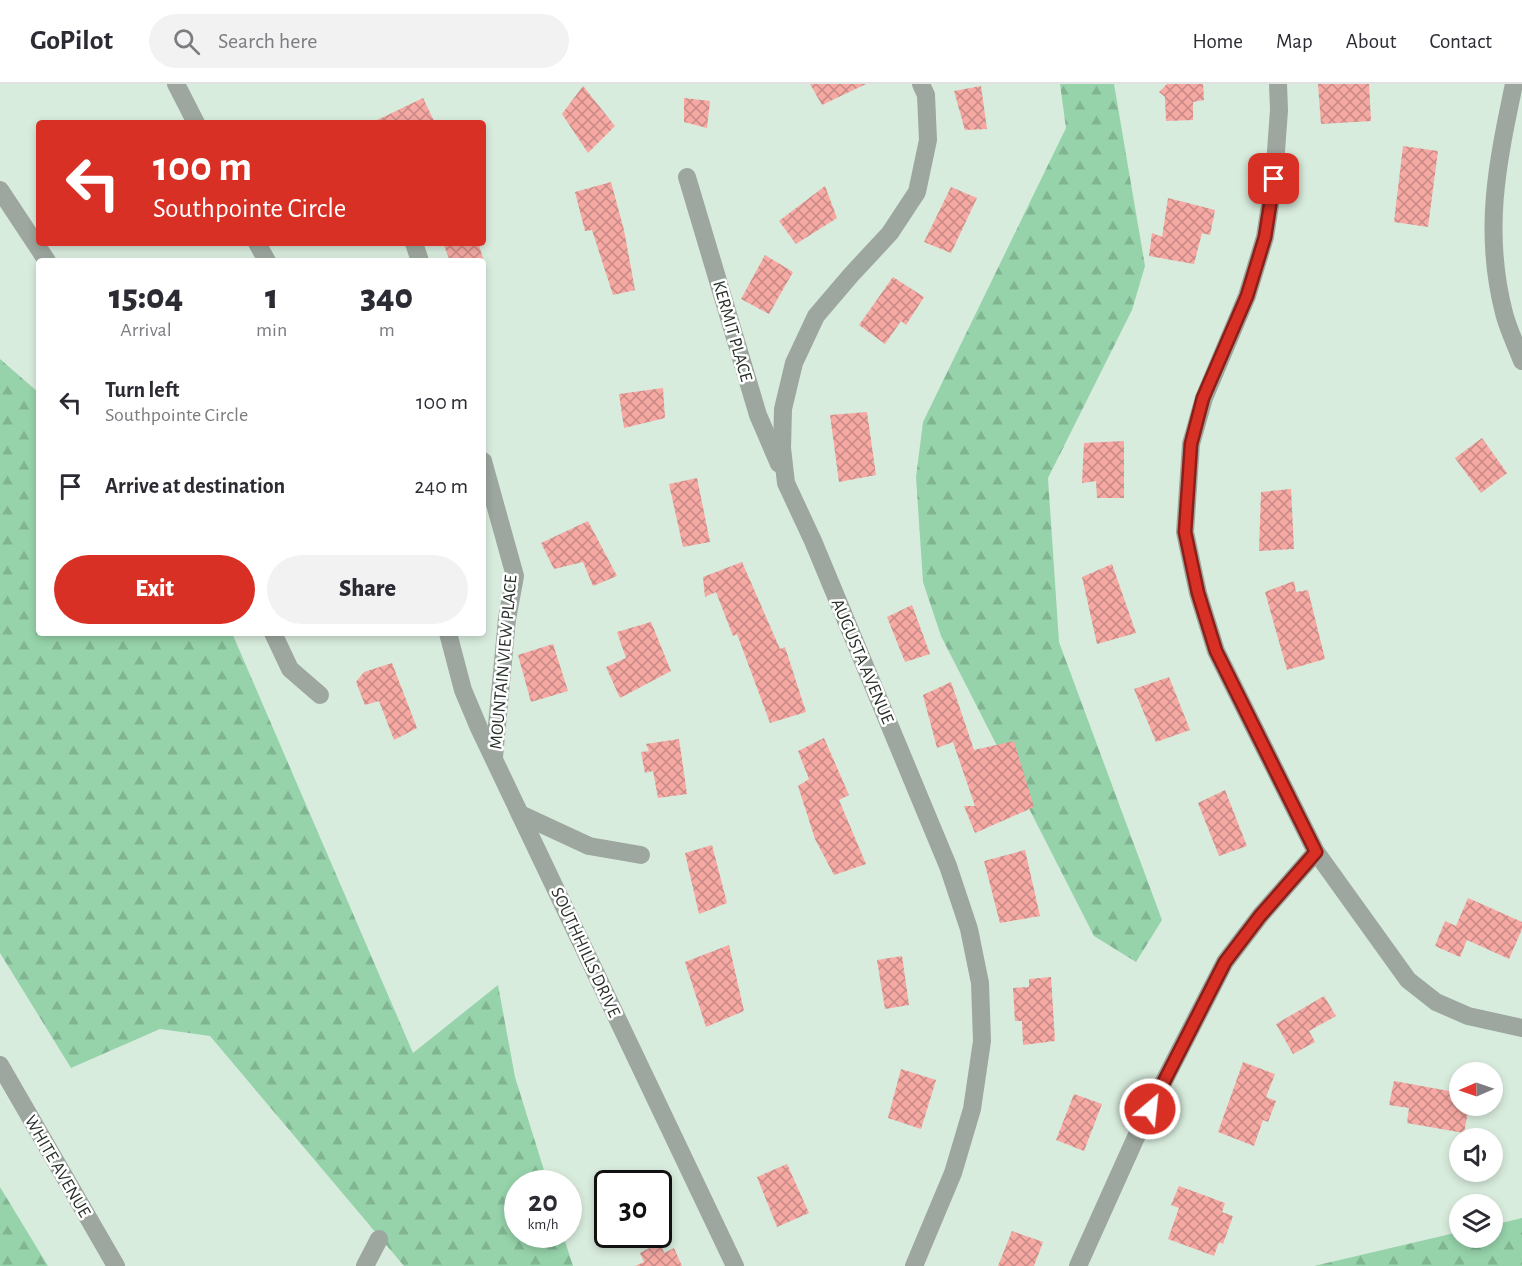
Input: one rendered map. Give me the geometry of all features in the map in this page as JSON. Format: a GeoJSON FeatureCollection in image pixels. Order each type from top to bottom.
{"type":"FeatureCollection","features":[{"type":"Feature","properties":{"kind":"street"},"geometry":{"type":"LineString","coordinates":[[176,84],[194,120]]}},
{"type":"Feature","properties":{"kind":"street","name":"AUGUSTA AVENUE"},"geometry":{"type":"LineString","coordinates":[[914,1266],[953,1173],[972,1109],[982,1041],[980,983],[969,929],[948,866],[822,562],[786,483],[782,448],[783,409],[794,363],[816,316],[890,233],[917,192],[928,140],[926,95],[921,84]]}},
{"type":"Feature","properties":{"kind":"street"},"geometry":{"type":"LineString","coordinates":[[1278,84],[1279,110],[1274,179],[1265,237],[1247,296],[1203,398],[1191,444],[1185,532],[1198,593],[1216,651],[1316,852],[1408,980],[1436,1002],[1468,1016],[1522,1028]]}},
{"type":"Feature","properties":{"kind":"street"},"geometry":{"type":"LineString","coordinates":[[1514,84],[1499,156],[1492,213],[1494,260],[1504,314],[1522,361]]}},
{"type":"Feature","properties":{"kind":"street","name":"KERMIT PLACE"},"geometry":{"type":"LineString","coordinates":[[687,177],[758,415],[786,483]]}},
{"type":"Feature","properties":{"kind":"street"},"geometry":{"type":"LineString","coordinates":[[0,190],[36,244]]}},
{"type":"Feature","properties":{"kind":"street","name":"MOUNTAIN VIEW PLACE"},"geometry":{"type":"LineString","coordinates":[[486,472],[515,576],[507,619],[494,759]]}},
{"type":"Feature","properties":{"kind":"street"},"geometry":{"type":"LineString","coordinates":[[274,636],[290,669],[320,695]]}},
{"type":"Feature","properties":{"kind":"street","name":"SOUTHHILLS DRIVE"},"geometry":{"type":"LineString","coordinates":[[449,636],[463,690],[494,759],[735,1266]]}},
{"type":"Feature","properties":{"kind":"street"},"geometry":{"type":"LineString","coordinates":[[520,814],[589,846],[641,855]]}},
{"type":"Feature","properties":{"kind":"street"},"geometry":{"type":"LineString","coordinates":[[1078,1266],[1141,1126],[1225,962],[1260,916],[1316,852]]}},
{"type":"Feature","properties":{"kind":"street","name":"WHITE AVENUE"},"geometry":{"type":"LineString","coordinates":[[0,1065],[116,1266]]}},
{"type":"Feature","properties":{"kind":"street"},"geometry":{"type":"LineString","coordinates":[[365,1266],[379,1239]]}},
{"type":"Feature","properties":{"kind":"green space"},"geometry":{"type":"Polygon","coordinates":[[[1060,84],[1114,84],[1145,266],[1132,310],[1048,478],[1059,642],[1162,920],[1136,962],[1094,936],[941,636],[923,582],[916,477],[923,422],[1066,128],[1060,84]]]}},
{"type":"Feature","properties":{"kind":"green space"},"geometry":{"type":"Polygon","coordinates":[[[0,359],[36,390],[36,636],[233,636],[413,1053],[498,985],[515,1077],[544,1170],[504,1170],[504,1248],[567,1248],[573,1266],[404,1266],[210,1036],[160,1029],[71,1068],[0,953],[0,359]]]}},
{"type":"Feature","properties":{"kind":"green space"},"geometry":{"type":"Polygon","coordinates":[[[0,1187],[48,1266],[0,1266],[0,1187]]]}},
{"type":"Feature","properties":{"kind":"green space"},"geometry":{"type":"Polygon","coordinates":[[[1522,1218],[1522,1266],[1314,1266],[1449,1234],[1449,1248],[1503,1248],[1503,1223],[1522,1218]]]}},
{"type":"Feature","properties":{"kind":"building"},"geometry":{"type":"Polygon","coordinates":[[[810,84],[866,84],[822,105],[810,84]]]}},
{"type":"Feature","properties":{"kind":"building"},"geometry":{"type":"Polygon","coordinates":[[[1167,84],[1203,84],[1204,100],[1193,102],[1193,120],[1166,121],[1165,97],[1159,92],[1167,84]]]}},
{"type":"Feature","properties":{"kind":"building"},"geometry":{"type":"Polygon","coordinates":[[[1318,84],[1369,84],[1371,121],[1321,124],[1318,84]]]}},
{"type":"Feature","properties":{"kind":"building"},"geometry":{"type":"Polygon","coordinates":[[[583,86],[615,126],[588,153],[562,114],[583,86]]]}},
{"type":"Feature","properties":{"kind":"building"},"geometry":{"type":"Polygon","coordinates":[[[981,86],[987,129],[965,130],[954,91],[981,86]]]}},
{"type":"Feature","properties":{"kind":"building"},"geometry":{"type":"Polygon","coordinates":[[[423,98],[434,120],[377,120],[423,98]]]}},
{"type":"Feature","properties":{"kind":"building"},"geometry":{"type":"Polygon","coordinates":[[[684,98],[710,101],[707,128],[684,122],[684,98]]]}},
{"type":"Feature","properties":{"kind":"building"},"geometry":{"type":"Polygon","coordinates":[[[1403,146],[1438,151],[1428,227],[1394,222],[1403,146]]]}},
{"type":"Feature","properties":{"kind":"building"},"geometry":{"type":"Polygon","coordinates":[[[611,182],[624,230],[635,290],[613,295],[592,230],[585,231],[575,192],[611,182]]]}},
{"type":"Feature","properties":{"kind":"building"},"geometry":{"type":"Polygon","coordinates":[[[825,186],[837,218],[796,244],[779,221],[825,186]]]}},
{"type":"Feature","properties":{"kind":"building"},"geometry":{"type":"Polygon","coordinates":[[[951,187],[977,198],[951,253],[924,242],[951,187]]]}},
{"type":"Feature","properties":{"kind":"building"},"geometry":{"type":"Polygon","coordinates":[[[1168,198],[1215,210],[1210,235],[1202,233],[1194,264],[1149,256],[1152,233],[1162,237],[1168,198]]]}},
{"type":"Feature","properties":{"kind":"building"},"geometry":{"type":"Polygon","coordinates":[[[444,246],[479,246],[483,258],[449,258],[444,246]]]}},
{"type":"Feature","properties":{"kind":"building"},"geometry":{"type":"Polygon","coordinates":[[[765,255],[793,272],[769,314],[741,299],[765,255]]]}},
{"type":"Feature","properties":{"kind":"building"},"geometry":{"type":"Polygon","coordinates":[[[893,277],[924,297],[906,325],[901,321],[885,344],[859,325],[893,277]]]}},
{"type":"Feature","properties":{"kind":"building"},"geometry":{"type":"Polygon","coordinates":[[[663,388],[665,418],[624,428],[619,394],[663,388]]]}},
{"type":"Feature","properties":{"kind":"building"},"geometry":{"type":"Polygon","coordinates":[[[867,412],[876,475],[839,482],[830,415],[867,412]]]}},
{"type":"Feature","properties":{"kind":"building"},"geometry":{"type":"Polygon","coordinates":[[[1482,438],[1507,473],[1481,493],[1455,458],[1482,438]]]}},
{"type":"Feature","properties":{"kind":"building"},"geometry":{"type":"Polygon","coordinates":[[[1124,441],[1124,498],[1097,498],[1096,481],[1082,483],[1084,443],[1124,441]]]}},
{"type":"Feature","properties":{"kind":"building"},"geometry":{"type":"Polygon","coordinates":[[[697,478],[710,542],[683,547],[669,484],[697,478]]]}},
{"type":"Feature","properties":{"kind":"building"},"geometry":{"type":"Polygon","coordinates":[[[1291,489],[1294,549],[1259,551],[1261,492],[1291,489]]]}},
{"type":"Feature","properties":{"kind":"building"},"geometry":{"type":"Polygon","coordinates":[[[588,521],[617,576],[593,586],[583,562],[554,569],[541,543],[588,521]]]}},
{"type":"Feature","properties":{"kind":"building"},"geometry":{"type":"Polygon","coordinates":[[[742,562],[780,649],[785,647],[806,712],[770,723],[737,634],[733,636],[716,592],[705,597],[703,577],[742,562]]]}},
{"type":"Feature","properties":{"kind":"building"},"geometry":{"type":"Polygon","coordinates":[[[1112,564],[1136,633],[1097,644],[1082,577],[1112,564]]]}},
{"type":"Feature","properties":{"kind":"building"},"geometry":{"type":"Polygon","coordinates":[[[1294,581],[1296,592],[1308,590],[1325,659],[1287,670],[1265,592],[1294,581]]]}},
{"type":"Feature","properties":{"kind":"building"},"geometry":{"type":"Polygon","coordinates":[[[912,605],[930,654],[905,662],[887,617],[912,605]]]}},
{"type":"Feature","properties":{"kind":"building"},"geometry":{"type":"Polygon","coordinates":[[[651,622],[671,671],[620,698],[606,667],[626,658],[617,632],[651,622]]]}},
{"type":"Feature","properties":{"kind":"building"},"geometry":{"type":"Polygon","coordinates":[[[553,644],[568,691],[531,702],[518,655],[553,644]]]}},
{"type":"Feature","properties":{"kind":"building"},"geometry":{"type":"Polygon","coordinates":[[[392,663],[417,728],[394,740],[379,701],[365,705],[356,682],[364,672],[392,663]]]}},
{"type":"Feature","properties":{"kind":"building"},"geometry":{"type":"Polygon","coordinates":[[[1169,677],[1190,730],[1156,742],[1134,689],[1169,677]]]}},
{"type":"Feature","properties":{"kind":"building"},"geometry":{"type":"Polygon","coordinates":[[[951,682],[974,750],[1014,741],[1034,807],[975,833],[964,806],[975,806],[953,742],[937,748],[923,695],[951,682]]]}},
{"type":"Feature","properties":{"kind":"building"},"geometry":{"type":"Polygon","coordinates":[[[824,738],[849,795],[839,800],[866,864],[834,875],[815,839],[798,786],[809,779],[798,751],[824,738]]]}},
{"type":"Feature","properties":{"kind":"building"},"geometry":{"type":"Polygon","coordinates":[[[679,739],[687,794],[658,798],[653,771],[645,773],[641,752],[649,751],[646,744],[679,739]]]}},
{"type":"Feature","properties":{"kind":"building"},"geometry":{"type":"Polygon","coordinates":[[[1225,790],[1247,846],[1219,856],[1198,803],[1225,790]]]}},
{"type":"Feature","properties":{"kind":"building"},"geometry":{"type":"Polygon","coordinates":[[[712,845],[727,903],[699,914],[685,853],[712,845]]]}},
{"type":"Feature","properties":{"kind":"building"},"geometry":{"type":"Polygon","coordinates":[[[1025,850],[1040,916],[1000,923],[984,861],[1025,850]]]}},
{"type":"Feature","properties":{"kind":"building"},"geometry":{"type":"Polygon","coordinates":[[[1468,898],[1522,922],[1522,929],[1509,959],[1467,940],[1460,957],[1435,946],[1445,921],[1456,926],[1468,898]]]}},
{"type":"Feature","properties":{"kind":"building"},"geometry":{"type":"Polygon","coordinates":[[[729,945],[744,1011],[706,1027],[685,962],[729,945]]]}},
{"type":"Feature","properties":{"kind":"building"},"geometry":{"type":"Polygon","coordinates":[[[902,956],[909,1005],[885,1009],[877,960],[902,956]]]}},
{"type":"Feature","properties":{"kind":"building"},"geometry":{"type":"Polygon","coordinates":[[[1051,977],[1055,1041],[1023,1045],[1022,1021],[1015,1021],[1013,988],[1029,987],[1029,979],[1051,977]]]}},
{"type":"Feature","properties":{"kind":"building"},"geometry":{"type":"Polygon","coordinates":[[[1324,996],[1336,1016],[1309,1031],[1315,1042],[1293,1054],[1276,1024],[1324,996]]]}},
{"type":"Feature","properties":{"kind":"building"},"geometry":{"type":"Polygon","coordinates":[[[1243,1062],[1275,1074],[1266,1097],[1276,1101],[1268,1122],[1263,1120],[1254,1146],[1218,1132],[1243,1062]]]}},
{"type":"Feature","properties":{"kind":"building"},"geometry":{"type":"Polygon","coordinates":[[[901,1069],[936,1080],[921,1129],[888,1118],[901,1069]]]}},
{"type":"Feature","properties":{"kind":"building"},"geometry":{"type":"Polygon","coordinates":[[[1394,1081],[1449,1091],[1449,1116],[1467,1116],[1465,1128],[1449,1128],[1449,1130],[1407,1123],[1409,1108],[1389,1105],[1394,1081]]]}},
{"type":"Feature","properties":{"kind":"building"},"geometry":{"type":"Polygon","coordinates":[[[1074,1094],[1102,1104],[1084,1151],[1056,1140],[1074,1094]]]}},
{"type":"Feature","properties":{"kind":"building"},"geometry":{"type":"Polygon","coordinates":[[[787,1164],[809,1213],[777,1227],[757,1177],[787,1164]]]}},
{"type":"Feature","properties":{"kind":"building"},"geometry":{"type":"Polygon","coordinates":[[[1179,1186],[1225,1203],[1222,1212],[1233,1216],[1223,1244],[1219,1242],[1214,1256],[1168,1239],[1179,1208],[1171,1205],[1179,1186]]]}},
{"type":"Feature","properties":{"kind":"building"},"geometry":{"type":"Polygon","coordinates":[[[1012,1231],[1043,1242],[1034,1266],[998,1266],[1012,1231]]]}},
{"type":"Feature","properties":{"kind":"building"},"geometry":{"type":"Polygon","coordinates":[[[649,1248],[662,1248],[664,1253],[674,1248],[682,1266],[635,1266],[644,1262],[640,1253],[649,1248]]]}},
{"type":"Feature","properties":{"kind":"route"},"geometry":{"type":"LineString","coordinates":[[1150,1109],[1225,962],[1260,916],[1316,852],[1216,651],[1198,593],[1185,532],[1191,444],[1203,398],[1247,296],[1265,237],[1274,179]]}}]}
